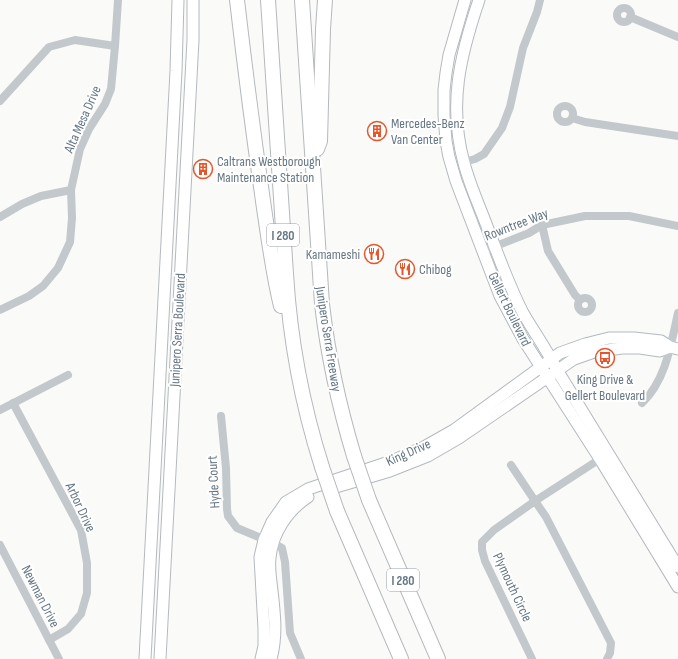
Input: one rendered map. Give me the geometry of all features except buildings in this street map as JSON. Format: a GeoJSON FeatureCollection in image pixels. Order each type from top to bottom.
{"type":"FeatureCollection","features":[{"type":"Feature","properties":{"kind":"highway"},"geometry":{"type":"LineString","coordinates":[[237,0],[246,79],[275,276],[281,309],[306,408]]}},
{"type":"Feature","properties":{"kind":"highway","name":"I 280"},"geometry":{"type":"LineString","coordinates":[[268,0],[287,297],[295,357],[306,408],[322,467],[337,511],[401,659]]}},
{"type":"Feature","properties":{"kind":"highway","name":"Junipero Serra Freeway"},"geometry":{"type":"LineString","coordinates":[[302,0],[321,289],[326,334],[337,394],[354,456],[369,500],[438,659]]}},
{"type":"Feature","properties":{"kind":"highway"},"geometry":{"type":"LineString","coordinates":[[312,164],[320,141],[325,0]]}},
{"type":"Feature","properties":{"kind":"main road","name":"Junipero Serra Boulevard"},"geometry":{"type":"LineString","coordinates":[[144,656],[176,64],[178,0]]}},
{"type":"Feature","properties":{"kind":"main road","name":"Junipero Serra Boulevard"},"geometry":{"type":"LineString","coordinates":[[160,659],[193,40],[193,0]]}},
{"type":"Feature","properties":{"kind":"main road","name":"Gellert Boulevard"},"geometry":{"type":"LineString","coordinates":[[465,0],[454,37],[446,73],[444,99],[444,124],[447,149],[454,176],[500,296],[523,339],[541,368],[604,456],[678,567]]}},
{"type":"Feature","properties":{"kind":"main road","name":"Gellert Boulevard"},"geometry":{"type":"LineString","coordinates":[[479,0],[464,49],[457,83],[457,123],[460,146],[470,183],[522,311],[533,331],[552,359],[604,456],[678,587]]}},
{"type":"Feature","properties":{"kind":"main road","name":"King Drive"},"geometry":{"type":"LineString","coordinates":[[271,659],[276,631],[268,542],[272,522],[286,502],[308,489],[392,461],[424,447],[454,430],[560,353],[585,344],[609,338],[634,338],[661,341],[674,348]]}},
{"type":"Feature","properties":{"kind":"main road","name":"King Drive"},"geometry":{"type":"LineString","coordinates":[[260,659],[264,646],[264,629],[260,557],[268,542],[291,511],[299,503],[311,495],[390,471],[428,456],[459,438],[574,359],[594,352],[622,348],[640,348],[660,351],[674,348]]}},
{"type":"Feature","properties":{"kind":"street","name":"Alta Mesa Drive"},"geometry":{"type":"LineString","coordinates":[[0,310],[29,296],[43,286],[58,268],[70,242],[72,218],[71,190],[80,149],[89,128],[105,104],[111,89],[118,0]]}},
{"type":"Feature","properties":{"kind":"street"},"geometry":{"type":"LineString","coordinates":[[464,162],[474,160],[484,154],[502,128],[510,107],[523,48],[540,0]]}},
{"type":"Feature","properties":{"kind":"street"},"geometry":{"type":"LineString","coordinates":[[630,17],[678,37]]}},
{"type":"Feature","properties":{"kind":"street"},"geometry":{"type":"LineString","coordinates":[[0,101],[49,47],[75,40],[115,46]]}},
{"type":"Feature","properties":{"kind":"street"},"geometry":{"type":"LineString","coordinates":[[572,118],[586,122],[678,136]]}},
{"type":"Feature","properties":{"kind":"street"},"geometry":{"type":"LineString","coordinates":[[0,218],[22,204],[41,196],[71,190]]}},
{"type":"Feature","properties":{"kind":"street","name":"Rowntree Way"},"geometry":{"type":"LineString","coordinates":[[483,251],[529,233],[542,225],[585,216],[629,216],[678,226]]}},
{"type":"Feature","properties":{"kind":"street"},"geometry":{"type":"LineString","coordinates":[[542,225],[548,251],[575,295],[580,300]]}},
{"type":"Feature","properties":{"kind":"street"},"geometry":{"type":"LineString","coordinates":[[642,403],[650,395],[674,348],[678,313]]}},
{"type":"Feature","properties":{"kind":"street"},"geometry":{"type":"LineString","coordinates":[[0,410],[68,375]]}},
{"type":"Feature","properties":{"kind":"street","name":"Arbor Drive"},"geometry":{"type":"LineString","coordinates":[[13,403],[80,530],[87,563],[88,593],[81,614],[68,629],[49,640]]}},
{"type":"Feature","properties":{"kind":"street","name":"Hyde Court"},"geometry":{"type":"LineString","coordinates":[[221,416],[226,468],[228,516],[237,528],[268,542]]}},
{"type":"Feature","properties":{"kind":"street","name":"Plymouth Circle"},"geometry":{"type":"LineString","coordinates":[[532,659],[485,561],[482,550],[482,542],[494,530],[535,501],[604,456]]}},
{"type":"Feature","properties":{"kind":"street"},"geometry":{"type":"LineString","coordinates":[[511,465],[546,517],[611,643],[610,653],[606,659]]}},
{"type":"Feature","properties":{"kind":"street"},"geometry":{"type":"LineString","coordinates":[[268,542],[282,548],[285,562],[290,633],[301,659]]}},
{"type":"Feature","properties":{"kind":"street","name":"Newman Drive"},"geometry":{"type":"LineString","coordinates":[[0,545],[59,659]]}},
{"type":"Feature","properties":{"kind":"place","name":"Mercedes-Benz Van Center"},"geometry":{"type":"Point","coordinates":[377,131]}},
{"type":"Feature","properties":{"kind":"place","name":"Caltrans Westborough Maintenance Station"},"geometry":{"type":"Point","coordinates":[203,169]}},
{"type":"Feature","properties":{"kind":"place","name":"Kamameshi"},"geometry":{"type":"Point","coordinates":[374,254]}},
{"type":"Feature","properties":{"kind":"place","name":"Chibog"},"geometry":{"type":"Point","coordinates":[405,269]}},
{"type":"Feature","properties":{"kind":"place","name":"King Drive & Gellert Boulevard"},"geometry":{"type":"Point","coordinates":[605,358]}}]}
